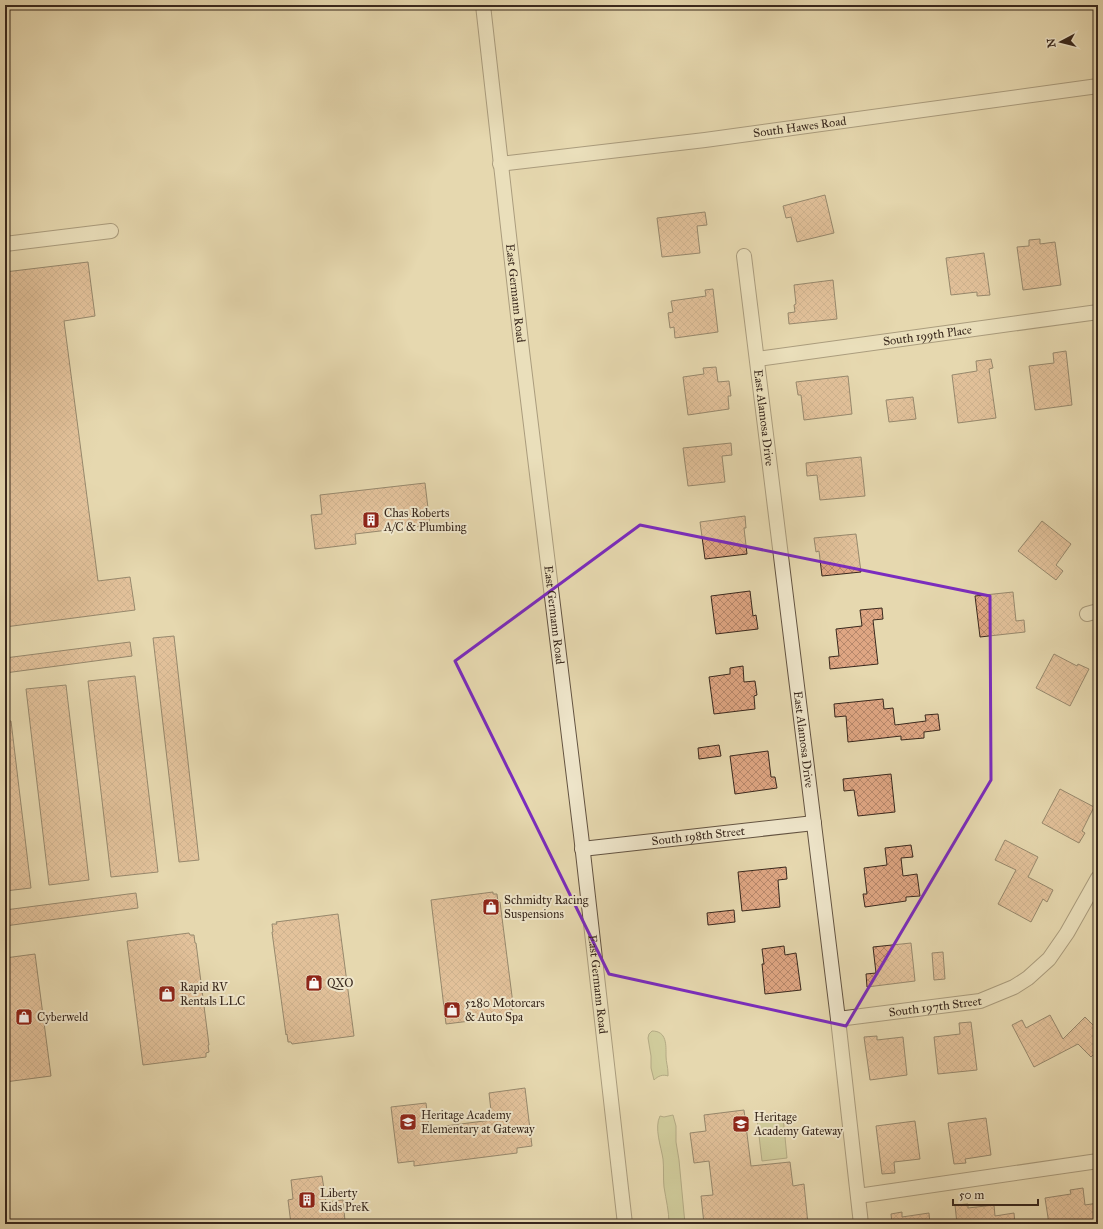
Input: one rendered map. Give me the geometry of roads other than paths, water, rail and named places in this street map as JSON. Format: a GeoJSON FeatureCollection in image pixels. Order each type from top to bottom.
{"type":"FeatureCollection","features":[{"type":"Feature","properties":{"kind":"street","name":"East Germann Road"},"geometry":{"type":"LineString","coordinates":[[482,5],[625,1224]]}},
{"type":"Feature","properties":{"kind":"street","name":"South Hawes Road"},"geometry":{"type":"LineString","coordinates":[[500,164],[705,140],[1098,86]]}},
{"type":"Feature","properties":{"kind":"street"},"geometry":{"type":"LineString","coordinates":[[5,244],[111,231]]}},
{"type":"Feature","properties":{"kind":"street","name":"East Alamosa Drive"},"geometry":{"type":"LineString","coordinates":[[744,256],[838,1019],[861,1224]]}},
{"type":"Feature","properties":{"kind":"street","name":"South 199th Place"},"geometry":{"type":"LineString","coordinates":[[757,359],[1098,312]]}},
{"type":"Feature","properties":{"kind":"street","name":"South 198th Street"},"geometry":{"type":"LineString","coordinates":[[582,849],[814,823]]}},
{"type":"Feature","properties":{"kind":"street","name":"South 197th Street"},"geometry":{"type":"LineString","coordinates":[[838,1019],[980,1001],[1014,987],[1028,978],[1049,959],[1067,933],[1098,878]]}},
{"type":"Feature","properties":{"kind":"street"},"geometry":{"type":"LineString","coordinates":[[858,1196],[1098,1161]]}},
{"type":"Feature","properties":{"kind":"place","name":"Chas Roberts A/C & Plumbing"},"geometry":{"type":"Point","coordinates":[371,520]}},
{"type":"Feature","properties":{"kind":"place","name":"Schmidty Racing Suspensions"},"geometry":{"type":"Point","coordinates":[491,907]}},
{"type":"Feature","properties":{"kind":"place","name":"QXO"},"geometry":{"type":"Point","coordinates":[314,983]}},
{"type":"Feature","properties":{"kind":"place","name":"Rapid RV Rentals LLC"},"geometry":{"type":"Point","coordinates":[167,994]}},
{"type":"Feature","properties":{"kind":"place","name":"5280 Motorcars & Auto Spa"},"geometry":{"type":"Point","coordinates":[452,1010]}},
{"type":"Feature","properties":{"kind":"place","name":"Cyberweld"},"geometry":{"type":"Point","coordinates":[24,1017]}},
{"type":"Feature","properties":{"kind":"place","name":"Heritage Academy Elementary at Gateway"},"geometry":{"type":"Point","coordinates":[408,1122]}},
{"type":"Feature","properties":{"kind":"place","name":"Heritage Academy Gateway"},"geometry":{"type":"Point","coordinates":[741,1124]}},
{"type":"Feature","properties":{"kind":"place","name":"Liberty Kids PreK"},"geometry":{"type":"Point","coordinates":[307,1200]}}]}
